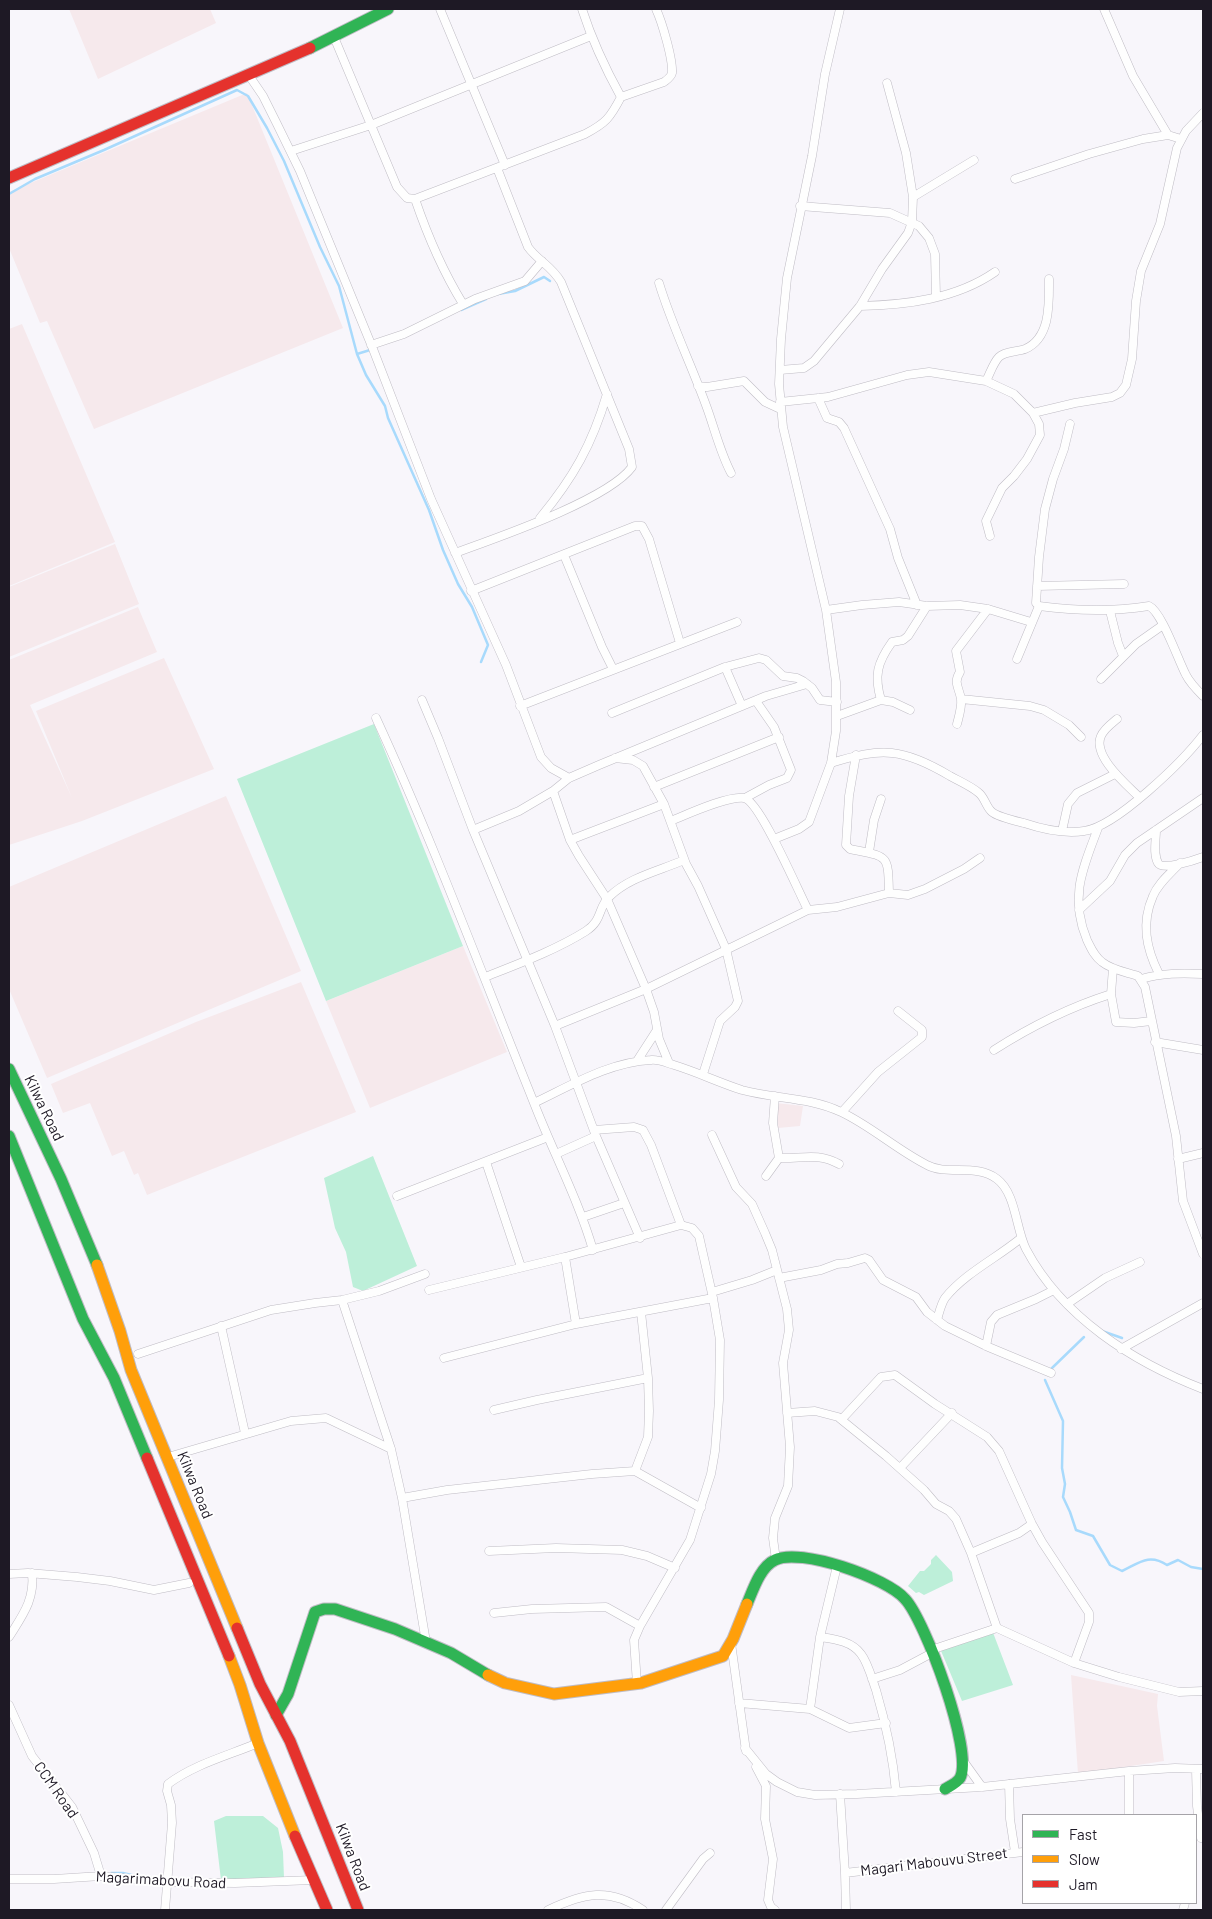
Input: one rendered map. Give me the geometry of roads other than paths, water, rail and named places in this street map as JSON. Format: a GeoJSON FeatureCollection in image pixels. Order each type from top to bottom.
{"type":"FeatureCollection","features":[{"type":"Feature","properties":{"kind":"main road"},"geometry":{"type":"LineString","coordinates":[[9,178],[334,37],[388,9]]}},
{"type":"Feature","properties":{"kind":"main road","name":"Kilwa Road"},"geometry":{"type":"LineString","coordinates":[[9,1069],[36,1122],[100,1274],[122,1336],[131,1370],[260,1684],[294,1750],[358,1910]]}},
{"type":"Feature","properties":{"kind":"main road"},"geometry":{"type":"LineString","coordinates":[[9,1136],[68,1284],[83,1319],[114,1378],[194,1570],[240,1686],[258,1743],[327,1910]]}},
{"type":"Feature","properties":{"kind":"main road"},"geometry":{"type":"LineString","coordinates":[[276,1715],[285,1701],[306,1632],[315,1612],[318,1610],[335,1609],[395,1629],[454,1654],[479,1671],[505,1683],[554,1694],[637,1684],[724,1656],[763,1571],[773,1561],[800,1556],[838,1566],[889,1585],[908,1600],[925,1633],[952,1706],[964,1762],[960,1778],[954,1784],[944,1789]]}},
{"type":"Feature","properties":{"kind":"street"},"geometry":{"type":"LineString","coordinates":[[440,9],[505,165]]}},
{"type":"Feature","properties":{"kind":"street"},"geometry":{"type":"LineString","coordinates":[[582,9],[590,36],[601,61],[621,97]]}},
{"type":"Feature","properties":{"kind":"street"},"geometry":{"type":"LineString","coordinates":[[334,37],[397,186],[407,198],[415,199],[569,141],[601,125],[612,115],[621,97],[664,82],[670,78],[672,72],[671,61],[656,9]]}},
{"type":"Feature","properties":{"kind":"street"},"geometry":{"type":"LineString","coordinates":[[774,839],[799,829],[809,822],[831,763],[837,716],[836,682],[826,610],[783,427],[780,405],[780,370],[787,278],[800,206],[812,156],[825,74],[840,9]]}},
{"type":"Feature","properties":{"kind":"street"},"geometry":{"type":"LineString","coordinates":[[1104,9],[1132,76],[1168,135]]}},
{"type":"Feature","properties":{"kind":"street"},"geometry":{"type":"LineString","coordinates":[[291,151],[371,125],[590,36]]}},
{"type":"Feature","properties":{"kind":"street"},"geometry":{"type":"LineString","coordinates":[[248,74],[263,96],[291,151],[431,499],[506,665],[520,706],[541,756],[551,768],[569,778]]}},
{"type":"Feature","properties":{"kind":"street"},"geometry":{"type":"LineString","coordinates":[[780,370],[797,369],[808,365],[860,306],[882,269],[902,243],[912,222],[913,197],[906,153],[887,82]]}},
{"type":"Feature","properties":{"kind":"street"},"geometry":{"type":"LineString","coordinates":[[1033,413],[1112,397],[1120,393],[1126,385],[1132,359],[1140,278],[1160,224],[1174,158],[1181,139],[1192,123],[1203,113]]}},
{"type":"Feature","properties":{"kind":"street"},"geometry":{"type":"LineString","coordinates":[[1015,179],[1114,147],[1168,135],[1181,139]]}},
{"type":"Feature","properties":{"kind":"street"},"geometry":{"type":"LineString","coordinates":[[913,197],[974,160]]}},
{"type":"Feature","properties":{"kind":"street"},"geometry":{"type":"LineString","coordinates":[[455,553],[592,496],[622,477],[632,467],[629,449],[561,282],[554,270],[535,256],[528,246],[496,168]]}},
{"type":"Feature","properties":{"kind":"street"},"geometry":{"type":"LineString","coordinates":[[415,199],[438,261],[463,304]]}},
{"type":"Feature","properties":{"kind":"street"},"geometry":{"type":"LineString","coordinates":[[800,206],[890,213],[912,222],[924,230],[933,246],[936,262],[936,297]]}},
{"type":"Feature","properties":{"kind":"street"},"geometry":{"type":"LineString","coordinates":[[371,346],[404,334],[463,304],[525,281],[542,261]]}},
{"type":"Feature","properties":{"kind":"street"},"geometry":{"type":"LineString","coordinates":[[860,306],[886,305],[936,297],[966,289],[995,272]]}},
{"type":"Feature","properties":{"kind":"street"},"geometry":{"type":"LineString","coordinates":[[986,381],[998,357],[1025,349],[1033,344],[1041,334],[1048,316],[1048,280]]}},
{"type":"Feature","properties":{"kind":"street"},"geometry":{"type":"LineString","coordinates":[[659,283],[722,456],[731,473]]}},
{"type":"Feature","properties":{"kind":"street"},"geometry":{"type":"LineString","coordinates":[[698,386],[706,387],[744,381],[765,402],[780,405],[845,393],[907,374],[929,372],[986,381],[1014,394],[1033,413],[1039,424],[1040,435],[1028,459],[1002,488],[986,520],[990,536]]}},
{"type":"Feature","properties":{"kind":"street"},"geometry":{"type":"LineString","coordinates":[[538,520],[570,478],[583,457],[594,433],[607,394]]}},
{"type":"Feature","properties":{"kind":"street"},"geometry":{"type":"LineString","coordinates":[[818,398],[827,418],[839,422],[848,436],[890,529],[899,560],[917,605]]}},
{"type":"Feature","properties":{"kind":"street"},"geometry":{"type":"LineString","coordinates":[[1039,606],[1036,603],[1039,557],[1046,509],[1070,424]]}},
{"type":"Feature","properties":{"kind":"street"},"geometry":{"type":"LineString","coordinates":[[471,591],[635,526],[642,526],[651,545],[680,643]]}},
{"type":"Feature","properties":{"kind":"street"},"geometry":{"type":"LineString","coordinates":[[564,555],[602,647],[614,670]]}},
{"type":"Feature","properties":{"kind":"street"},"geometry":{"type":"LineString","coordinates":[[1037,586],[1124,584]]}},
{"type":"Feature","properties":{"kind":"street"},"geometry":{"type":"LineString","coordinates":[[826,610],[899,602],[927,606],[960,605],[988,609],[1032,622]]}},
{"type":"Feature","properties":{"kind":"street"},"geometry":{"type":"LineString","coordinates":[[880,700],[876,671],[885,651],[892,642],[903,640],[908,636],[927,606]]}},
{"type":"Feature","properties":{"kind":"street"},"geometry":{"type":"LineString","coordinates":[[1039,606],[1082,611],[1110,611],[1149,606],[1153,608],[1187,677],[1203,696]]}},
{"type":"Feature","properties":{"kind":"street"},"geometry":{"type":"LineString","coordinates":[[1017,659],[1039,606]]}},
{"type":"Feature","properties":{"kind":"street"},"geometry":{"type":"LineString","coordinates":[[957,724],[961,699],[956,687],[956,681],[960,672],[956,651],[988,609]]}},
{"type":"Feature","properties":{"kind":"street"},"geometry":{"type":"LineString","coordinates":[[1110,611],[1123,656]]}},
{"type":"Feature","properties":{"kind":"street"},"geometry":{"type":"LineString","coordinates":[[520,706],[737,622]]}},
{"type":"Feature","properties":{"kind":"street"},"geometry":{"type":"LineString","coordinates":[[1101,679],[1123,656],[1163,625]]}},
{"type":"Feature","properties":{"kind":"street"},"geometry":{"type":"LineString","coordinates":[[612,713],[725,667],[759,658],[766,660],[783,676],[797,678],[807,684],[820,700],[837,702]]}},
{"type":"Feature","properties":{"kind":"street"},"geometry":{"type":"LineString","coordinates":[[725,667],[742,706]]}},
{"type":"Feature","properties":{"kind":"street"},"geometry":{"type":"LineString","coordinates":[[472,830],[519,811],[553,791],[569,778],[742,706],[807,684]]}},
{"type":"Feature","properties":{"kind":"street"},"geometry":{"type":"LineString","coordinates":[[961,699],[1030,706],[1044,710],[1069,725],[1081,737]]}},
{"type":"Feature","properties":{"kind":"street"},"geometry":{"type":"LineString","coordinates":[[422,700],[472,830],[528,959],[595,1133],[640,1238]]}},
{"type":"Feature","properties":{"kind":"street"},"geometry":{"type":"LineString","coordinates":[[837,716],[880,700],[887,700],[910,710]]}},
{"type":"Feature","properties":{"kind":"street"},"geometry":{"type":"LineString","coordinates":[[671,821],[707,807],[745,798],[787,778],[791,770],[779,737],[756,701]]}},
{"type":"Feature","properties":{"kind":"street"},"geometry":{"type":"LineString","coordinates":[[376,718],[406,782],[534,1103],[583,1217],[593,1250]]}},
{"type":"Feature","properties":{"kind":"street"},"geometry":{"type":"LineString","coordinates":[[1117,719],[1104,731],[1100,738],[1100,747],[1115,774],[1139,797]]}},
{"type":"Feature","properties":{"kind":"street"},"geometry":{"type":"LineString","coordinates":[[831,763],[856,755],[876,752],[918,759],[980,793],[992,812],[1029,825],[1062,831],[1083,832],[1098,828],[1139,797],[1203,735]]}},
{"type":"Feature","properties":{"kind":"street"},"geometry":{"type":"LineString","coordinates":[[654,788],[779,737]]}},
{"type":"Feature","properties":{"kind":"street"},"geometry":{"type":"LineString","coordinates":[[541,756],[546,749]]}},
{"type":"Feature","properties":{"kind":"street"},"geometry":{"type":"LineString","coordinates":[[856,755],[849,796],[846,844],[850,849],[869,852],[885,859],[888,865],[889,893]]}},
{"type":"Feature","properties":{"kind":"street"},"geometry":{"type":"LineString","coordinates":[[615,758],[633,760],[643,766],[664,804],[684,860],[726,949],[738,1000],[735,1007],[720,1021],[703,1074]]}},
{"type":"Feature","properties":{"kind":"street"},"geometry":{"type":"LineString","coordinates":[[1062,831],[1068,804],[1077,794],[1115,774]]}},
{"type":"Feature","properties":{"kind":"street"},"geometry":{"type":"LineString","coordinates":[[553,791],[570,840],[607,899],[646,989],[669,1063]]}},
{"type":"Feature","properties":{"kind":"street"},"geometry":{"type":"LineString","coordinates":[[745,798],[754,804],[774,839],[808,910]]}},
{"type":"Feature","properties":{"kind":"street"},"geometry":{"type":"LineString","coordinates":[[1079,910],[1110,881],[1125,855],[1137,843],[1203,798]]}},
{"type":"Feature","properties":{"kind":"street"},"geometry":{"type":"LineString","coordinates":[[869,852],[874,820],[881,799]]}},
{"type":"Feature","properties":{"kind":"street"},"geometry":{"type":"LineString","coordinates":[[570,840],[664,804]]}},
{"type":"Feature","properties":{"kind":"street"},"geometry":{"type":"LineString","coordinates":[[1098,828],[1081,876],[1078,893],[1079,910],[1085,934],[1093,953],[1102,962],[1113,968],[1138,976],[1141,979],[1172,1111],[1182,1201],[1203,1254]]}},
{"type":"Feature","properties":{"kind":"street"},"geometry":{"type":"LineString","coordinates":[[1156,830],[1156,856],[1158,863],[1162,866],[1168,867],[1203,857]]}},
{"type":"Feature","properties":{"kind":"street"},"geometry":{"type":"LineString","coordinates":[[554,1026],[646,989],[808,910],[837,908],[889,893],[908,896],[964,869],[980,858]]}},
{"type":"Feature","properties":{"kind":"street"},"geometry":{"type":"LineString","coordinates":[[485,978],[586,931],[596,923],[607,899],[629,882],[684,860]]}},
{"type":"Feature","properties":{"kind":"street"},"geometry":{"type":"LineString","coordinates":[[1158,974],[1148,948],[1145,932],[1148,915],[1153,895],[1180,863]]}},
{"type":"Feature","properties":{"kind":"street"},"geometry":{"type":"LineString","coordinates":[[1113,968],[1111,994],[1116,1022],[1134,1023],[1151,1021]]}},
{"type":"Feature","properties":{"kind":"street"},"geometry":{"type":"LineString","coordinates":[[1141,979],[1158,974],[1178,972],[1203,974]]}},
{"type":"Feature","properties":{"kind":"street"},"geometry":{"type":"LineString","coordinates":[[994,1050],[1009,1040],[1077,1006],[1111,994]]}},
{"type":"Feature","properties":{"kind":"street"},"geometry":{"type":"LineString","coordinates":[[842,1112],[878,1072],[922,1037],[922,1030],[898,1011]]}},
{"type":"Feature","properties":{"kind":"street"},"geometry":{"type":"LineString","coordinates":[[637,1061],[658,1030]]}},
{"type":"Feature","properties":{"kind":"street"},"geometry":{"type":"LineString","coordinates":[[1155,1042],[1203,1050]]}},
{"type":"Feature","properties":{"kind":"street"},"geometry":{"type":"LineString","coordinates":[[534,1103],[597,1073],[637,1061],[653,1059],[703,1074],[742,1090],[814,1102],[842,1112],[929,1167],[970,1170],[988,1174],[998,1180],[1005,1188],[1015,1213],[1021,1238],[1029,1255],[1054,1290],[1078,1316],[1121,1349],[1203,1389]]}},
{"type":"Feature","properties":{"kind":"street"},"geometry":{"type":"LineString","coordinates":[[766,1176],[779,1158],[773,1123],[775,1096]]}},
{"type":"Feature","properties":{"kind":"street"},"geometry":{"type":"LineString","coordinates":[[556,1154],[595,1133],[634,1128],[643,1130],[651,1145],[681,1225]]}},
{"type":"Feature","properties":{"kind":"street"},"geometry":{"type":"LineString","coordinates":[[712,1135],[736,1187],[748,1198],[756,1211],[772,1250],[786,1309],[789,1330],[783,1363],[790,1447],[788,1486],[776,1518],[773,1538],[776,1560]]}},
{"type":"Feature","properties":{"kind":"street"},"geometry":{"type":"LineString","coordinates":[[397,1196],[548,1137]]}},
{"type":"Feature","properties":{"kind":"street"},"geometry":{"type":"LineString","coordinates":[[1178,1159],[1203,1154]]}},
{"type":"Feature","properties":{"kind":"street"},"geometry":{"type":"LineString","coordinates":[[779,1158],[816,1156],[828,1158],[839,1164]]}},
{"type":"Feature","properties":{"kind":"street"},"geometry":{"type":"LineString","coordinates":[[486,1162],[522,1268]]}},
{"type":"Feature","properties":{"kind":"street"},"geometry":{"type":"LineString","coordinates":[[583,1217],[624,1203]]}},
{"type":"Feature","properties":{"kind":"street"},"geometry":{"type":"LineString","coordinates":[[429,1290],[640,1238],[681,1225],[692,1228],[699,1236],[720,1340],[719,1400],[711,1474],[690,1540],[640,1626],[634,1640],[637,1684]]}},
{"type":"Feature","properties":{"kind":"street"},"geometry":{"type":"LineString","coordinates":[[937,1320],[944,1300],[960,1284],[1021,1238]]}},
{"type":"Feature","properties":{"kind":"street"},"geometry":{"type":"LineString","coordinates":[[565,1257],[576,1324]]}},
{"type":"Feature","properties":{"kind":"street"},"geometry":{"type":"LineString","coordinates":[[444,1358],[576,1324],[641,1312],[712,1295],[752,1280],[778,1274],[821,1270],[837,1264],[847,1264],[865,1258],[870,1260],[883,1280],[916,1297],[927,1312],[945,1326],[986,1346],[1051,1373]]}},
{"type":"Feature","properties":{"kind":"street"},"geometry":{"type":"LineString","coordinates":[[1067,1304],[1105,1278],[1140,1262]]}},
{"type":"Feature","properties":{"kind":"street"},"geometry":{"type":"LineString","coordinates":[[138,1354],[271,1310],[342,1300],[379,1291],[425,1274]]}},
{"type":"Feature","properties":{"kind":"street"},"geometry":{"type":"LineString","coordinates":[[986,1346],[991,1322],[997,1315],[1054,1290]]}},
{"type":"Feature","properties":{"kind":"street"},"geometry":{"type":"LineString","coordinates":[[342,1300],[391,1449],[402,1498],[426,1642]]}},
{"type":"Feature","properties":{"kind":"street"},"geometry":{"type":"LineString","coordinates":[[1121,1349],[1203,1303]]}},
{"type":"Feature","properties":{"kind":"street"},"geometry":{"type":"LineString","coordinates":[[635,1471],[648,1437],[648,1378],[641,1312]]}},
{"type":"Feature","properties":{"kind":"street"},"geometry":{"type":"LineString","coordinates":[[221,1326],[245,1433]]}},
{"type":"Feature","properties":{"kind":"street"},"geometry":{"type":"LineString","coordinates":[[842,1419],[881,1377],[888,1375],[896,1376],[935,1404],[952,1413],[987,1437],[999,1451],[1032,1524],[1064,1578],[1089,1613],[1089,1622],[1074,1663]]}},
{"type":"Feature","properties":{"kind":"street"},"geometry":{"type":"LineString","coordinates":[[494,1410],[648,1378]]}},
{"type":"Feature","properties":{"kind":"street"},"geometry":{"type":"LineString","coordinates":[[786,1413],[815,1411],[842,1419],[900,1468],[936,1504],[949,1511],[971,1553],[997,1628]]}},
{"type":"Feature","properties":{"kind":"street"},"geometry":{"type":"LineString","coordinates":[[900,1468],[952,1413]]}},
{"type":"Feature","properties":{"kind":"street"},"geometry":{"type":"LineString","coordinates":[[168,1457],[291,1421],[326,1418],[391,1449]]}},
{"type":"Feature","properties":{"kind":"street"},"geometry":{"type":"LineString","coordinates":[[402,1498],[447,1490],[635,1471],[701,1508]]}},
{"type":"Feature","properties":{"kind":"street"},"geometry":{"type":"LineString","coordinates":[[971,1553],[1019,1533],[1032,1524]]}},
{"type":"Feature","properties":{"kind":"street"},"geometry":{"type":"LineString","coordinates":[[489,1551],[556,1548],[622,1550],[647,1556],[675,1568]]}},
{"type":"Feature","properties":{"kind":"street"},"geometry":{"type":"LineString","coordinates":[[810,1709],[820,1637],[838,1566]]}},
{"type":"Feature","properties":{"kind":"street"},"geometry":{"type":"LineString","coordinates":[[9,1637],[28,1607],[33,1590],[32,1573]]}},
{"type":"Feature","properties":{"kind":"street"},"geometry":{"type":"LineString","coordinates":[[9,1574],[32,1573],[110,1581],[154,1590],[189,1583]]}},
{"type":"Feature","properties":{"kind":"street"},"geometry":{"type":"LineString","coordinates":[[494,1613],[532,1609],[606,1608],[640,1626]]}},
{"type":"Feature","properties":{"kind":"street"},"geometry":{"type":"LineString","coordinates":[[872,1679],[900,1670],[932,1651],[997,1628],[1074,1663],[1119,1678],[1179,1692],[1203,1691]]}},
{"type":"Feature","properties":{"kind":"street"},"geometry":{"type":"LineString","coordinates":[[820,1637],[853,1646],[862,1654],[886,1723],[894,1764],[896,1792]]}},
{"type":"Feature","properties":{"kind":"street"},"geometry":{"type":"LineString","coordinates":[[730,1643],[745,1748],[766,1786],[764,1819],[773,1860],[768,1900],[771,1907],[776,1910]]}},
{"type":"Feature","properties":{"kind":"street"},"geometry":{"type":"LineString","coordinates":[[739,1703],[810,1709],[849,1728],[886,1723]]}},
{"type":"Feature","properties":{"kind":"street","name":"CCM Road"},"geometry":{"type":"LineString","coordinates":[[9,1705],[32,1756],[72,1807],[94,1853],[101,1876]]}},
{"type":"Feature","properties":{"kind":"street"},"geometry":{"type":"LineString","coordinates":[[165,1910],[172,1823],[168,1784],[208,1761],[258,1743]]}},
{"type":"Feature","properties":{"kind":"street"},"geometry":{"type":"LineString","coordinates":[[745,1748],[766,1774],[788,1788],[815,1795],[982,1787],[1129,1771],[1175,1768],[1200,1769],[1197,1806],[1200,1838]]}},
{"type":"Feature","properties":{"kind":"street"},"geometry":{"type":"LineString","coordinates":[[964,1762],[982,1787]]}},
{"type":"Feature","properties":{"kind":"street"},"geometry":{"type":"LineString","coordinates":[[1129,1771],[1129,1814]]}},
{"type":"Feature","properties":{"kind":"street"},"geometry":{"type":"LineString","coordinates":[[1009,1784],[1010,1819],[1019,1852]]}},
{"type":"Feature","properties":{"kind":"street"},"geometry":{"type":"LineString","coordinates":[[840,1794],[846,1910]]}},
{"type":"Feature","properties":{"kind":"street","name":"Magari Mabouvu Street"},"geometry":{"type":"LineString","coordinates":[[845,1873],[1019,1852]]}},
{"type":"Feature","properties":{"kind":"street"},"geometry":{"type":"LineString","coordinates":[[666,1910],[710,1853]]}},
{"type":"Feature","properties":{"kind":"street","name":"Magarimabovu Road"},"geometry":{"type":"LineString","coordinates":[[9,1879],[101,1876],[167,1882],[235,1883],[313,1880]]}},
{"type":"Feature","properties":{"kind":"street"},"geometry":{"type":"LineString","coordinates":[[548,1910],[589,1895],[613,1895],[643,1910]]}},
{"type":"Feature","properties":{"kind":"waterway"},"geometry":{"type":"LineString","coordinates":[[9,194],[35,179],[237,90],[248,96],[284,161],[320,247],[339,286],[357,354],[366,375],[385,406],[388,418],[429,510],[443,550],[458,584],[472,607],[488,645],[481,662]]}},
{"type":"Feature","properties":{"kind":"waterway"},"geometry":{"type":"LineString","coordinates":[[498,294],[515,291],[544,277],[550,281]]}},
{"type":"Feature","properties":{"kind":"waterway"},"geometry":{"type":"LineString","coordinates":[[461,310],[486,299]]}},
{"type":"Feature","properties":{"kind":"waterway"},"geometry":{"type":"LineString","coordinates":[[357,354],[370,350]]}},
{"type":"Feature","properties":{"kind":"waterway"},"geometry":{"type":"LineString","coordinates":[[1102,1331],[1122,1338]]}},
{"type":"Feature","properties":{"kind":"waterway"},"geometry":{"type":"LineString","coordinates":[[1051,1369],[1084,1337]]}},
{"type":"Feature","properties":{"kind":"waterway"},"geometry":{"type":"LineString","coordinates":[[1045,1380],[1063,1421],[1062,1468],[1065,1484],[1063,1497],[1076,1530],[1093,1536],[1110,1565],[1122,1571],[1144,1560],[1161,1561],[1167,1565],[1178,1560],[1191,1567],[1203,1569]]}},
{"type":"Feature","properties":{"kind":"waterway"},"geometry":{"type":"LineString","coordinates":[[111,1873],[136,1876]]}}]}
